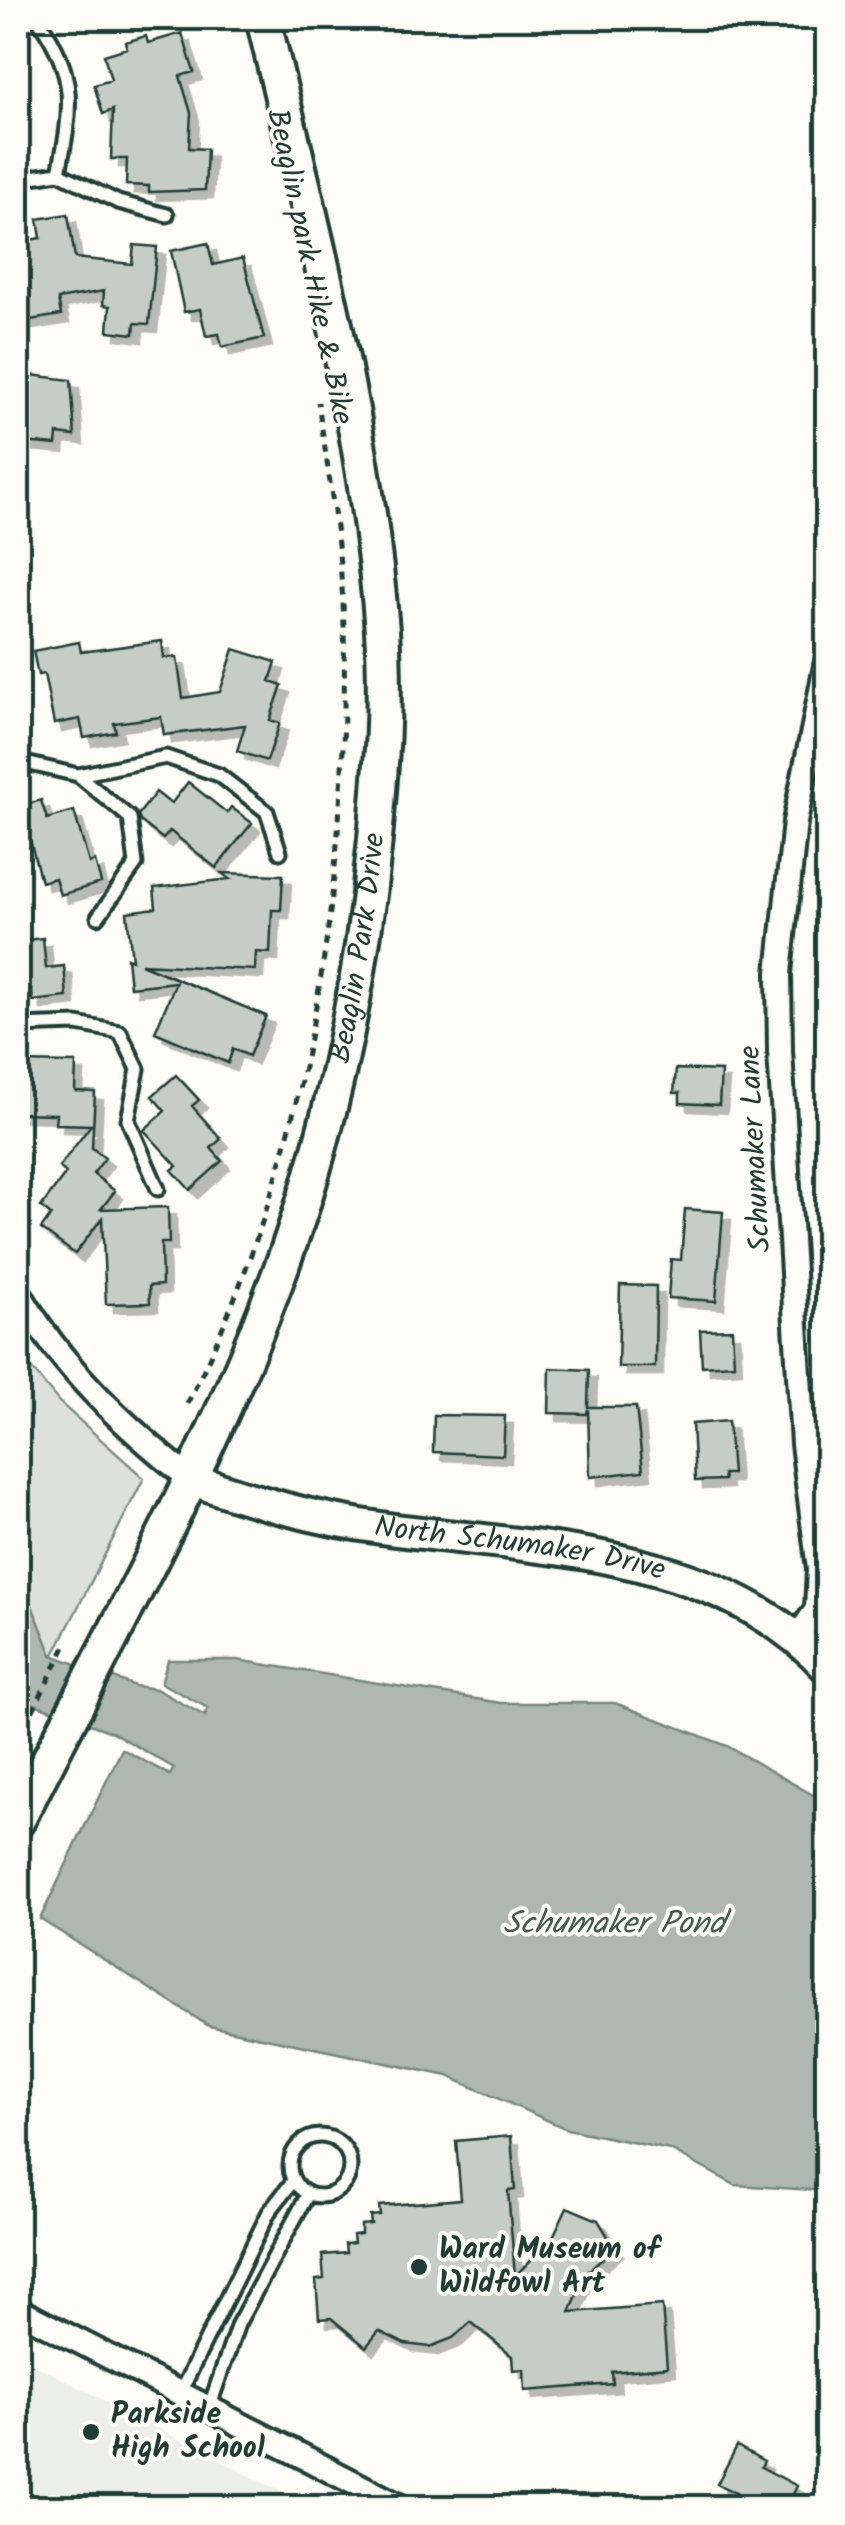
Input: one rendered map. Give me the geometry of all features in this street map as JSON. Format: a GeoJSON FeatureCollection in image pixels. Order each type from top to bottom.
{"type":"FeatureCollection","features":[{"type":"Feature","properties":{"kind":"main road","name":"Beaglin Park Drive"},"geometry":{"type":"LineString","coordinates":[[18,1820],[190,1478],[276,1282],[322,1139],[370,897],[383,715],[382,636],[372,532],[345,373],[262,18]]}},
{"type":"Feature","properties":{"kind":"street","name":"Schumaker Lane"},"geometry":{"type":"LineString","coordinates":[[798,1636],[816,1608],[820,1570],[803,1444],[779,974],[795,822],[828,656]]}},
{"type":"Feature","properties":{"kind":"street"},"geometry":{"type":"LineString","coordinates":[[18,1290],[73,1372],[135,1434],[190,1478]]}},
{"type":"Feature","properties":{"kind":"street","name":"North Schumaker Drive"},"geometry":{"type":"LineString","coordinates":[[190,1478],[272,1508],[379,1528],[554,1547],[636,1566],[742,1604],[798,1636],[828,1668]]}},
{"type":"Feature","properties":{"kind":"street"},"geometry":{"type":"LineString","coordinates":[[18,2310],[403,2508]]}},
{"type":"Feature","properties":{"kind":"lane"},"geometry":{"type":"LineString","coordinates":[[40,22],[61,52],[72,105],[59,173]]}},
{"type":"Feature","properties":{"kind":"lane"},"geometry":{"type":"LineString","coordinates":[[18,178],[59,173],[118,202],[167,216]]}},
{"type":"Feature","properties":{"kind":"lane"},"geometry":{"type":"LineString","coordinates":[[18,766],[25,763],[78,775],[166,757],[218,774],[267,812],[280,852]]}},
{"type":"Feature","properties":{"kind":"lane"},"geometry":{"type":"LineString","coordinates":[[78,775],[130,818],[136,864],[98,918]]}},
{"type":"Feature","properties":{"kind":"lane"},"geometry":{"type":"LineString","coordinates":[[18,1026],[77,1024],[120,1032],[138,1069],[128,1120],[158,1188]]}},
{"type":"Feature","properties":{"kind":"lane"},"geometry":{"type":"LineString","coordinates":[[180,2393],[268,2212],[293,2180],[293,2152],[308,2138],[327,2137],[344,2147],[350,2166],[344,2184],[328,2196],[308,2194],[293,2180]]}},
{"type":"Feature","properties":{"kind":"lane"},"geometry":{"type":"LineString","coordinates":[[208,2408],[238,2324],[308,2194]]}},
{"type":"Feature","properties":{"kind":"path","name":"Beaglin park Hike & Bike"},"geometry":{"type":"LineString","coordinates":[[187,1404],[264,1214],[303,1074],[326,950],[341,796],[344,627],[336,526],[317,395]]}},
{"type":"Feature","properties":{"kind":"path"},"geometry":{"type":"LineString","coordinates":[[18,1740],[66,1645]]}},
{"type":"Feature","properties":{"kind":"shaded area"},"geometry":{"type":"Polygon","coordinates":[[[18,1352],[59,1402],[144,1478],[18,1725],[18,1352]]]}},
{"type":"Feature","properties":{"kind":"shaded area","name":"Parkside High School"},"geometry":{"type":"Polygon","coordinates":[[[18,2356],[310,2507],[18,2507],[18,2356]]]}},
{"type":"Feature","properties":{"kind":"water","name":"Schumaker Pond"},"geometry":{"type":"Polygon","coordinates":[[[33,1608],[52,1655],[135,1686],[156,1689],[205,1716],[208,1708],[161,1683],[168,1660],[237,1660],[501,1703],[615,1703],[727,1746],[827,1803],[827,2191],[735,2185],[670,2150],[567,2129],[448,2076],[209,2026],[40,1919],[122,1749],[170,1775],[174,1768],[112,1732],[18,1698],[18,1637],[33,1608]]]}},
{"type":"Feature","properties":{"kind":"building"},"geometry":{"type":"Polygon","coordinates":[[[182,33],[194,72],[180,76],[191,113],[189,148],[207,149],[205,190],[149,192],[149,186],[126,185],[127,159],[111,159],[113,110],[103,114],[94,85],[111,80],[104,55],[127,48],[125,42],[146,36],[148,43],[182,33]]]}},
{"type":"Feature","properties":{"kind":"building"},"geometry":{"type":"Polygon","coordinates":[[[68,214],[75,258],[132,264],[134,245],[157,247],[149,324],[135,323],[134,334],[108,331],[110,306],[103,305],[104,291],[58,299],[61,315],[18,322],[18,242],[41,238],[38,219],[68,214]]]}},
{"type":"Feature","properties":{"kind":"building"},"geometry":{"type":"Polygon","coordinates":[[[208,243],[213,265],[243,258],[264,338],[222,347],[219,334],[206,336],[200,309],[184,312],[171,251],[208,243]]]}},
{"type":"Feature","properties":{"kind":"building"},"geometry":{"type":"Polygon","coordinates":[[[31,375],[71,380],[75,436],[57,434],[56,445],[24,442],[31,375]]]}},
{"type":"Feature","properties":{"kind":"building"},"geometry":{"type":"Polygon","coordinates":[[[162,641],[164,658],[177,657],[183,698],[220,692],[234,649],[276,662],[270,681],[282,685],[270,720],[280,723],[267,761],[237,751],[245,725],[164,735],[161,717],[114,723],[116,732],[84,738],[80,719],[54,724],[44,674],[38,675],[33,651],[79,642],[81,652],[162,641]]]}},
{"type":"Feature","properties":{"kind":"building"},"geometry":{"type":"Polygon","coordinates":[[[188,782],[227,813],[231,807],[252,823],[216,868],[170,831],[163,839],[138,815],[156,792],[171,804],[188,782]]]}},
{"type":"Feature","properties":{"kind":"building"},"geometry":{"type":"Polygon","coordinates":[[[41,800],[47,819],[74,811],[89,863],[95,861],[101,883],[60,895],[55,878],[41,882],[30,840],[18,844],[18,807],[41,800]]]}},
{"type":"Feature","properties":{"kind":"building"},"geometry":{"type":"Polygon","coordinates":[[[222,873],[283,875],[281,910],[272,910],[270,953],[256,952],[255,970],[141,964],[266,1016],[249,1056],[233,1049],[228,1063],[155,1032],[176,982],[130,987],[127,958],[132,960],[127,912],[156,908],[154,888],[230,879],[222,873]]]}},
{"type":"Feature","properties":{"kind":"building"},"geometry":{"type":"Polygon","coordinates":[[[43,938],[46,968],[64,966],[67,997],[33,1001],[32,990],[18,992],[18,941],[43,938]]]}},
{"type":"Feature","properties":{"kind":"building"},"geometry":{"type":"Polygon","coordinates":[[[18,1062],[76,1063],[75,1091],[95,1092],[92,1148],[105,1158],[93,1174],[115,1191],[101,1209],[168,1207],[169,1243],[161,1243],[162,1285],[149,1286],[150,1303],[106,1304],[102,1218],[75,1254],[41,1229],[51,1215],[41,1207],[66,1173],[59,1167],[91,1125],[55,1124],[56,1114],[18,1113],[18,1062]]]}},
{"type":"Feature","properties":{"kind":"building"},"geometry":{"type":"Polygon","coordinates":[[[676,1069],[721,1071],[719,1105],[680,1103],[680,1093],[674,1093],[676,1069]]]}},
{"type":"Feature","properties":{"kind":"building"},"geometry":{"type":"Polygon","coordinates":[[[176,1075],[199,1100],[192,1106],[221,1139],[211,1148],[222,1161],[190,1190],[172,1170],[177,1166],[144,1130],[165,1111],[152,1096],[176,1075]]]}},
{"type":"Feature","properties":{"kind":"building"},"geometry":{"type":"Polygon","coordinates":[[[685,1209],[723,1212],[716,1301],[668,1298],[671,1259],[681,1260],[685,1209]]]}},
{"type":"Feature","properties":{"kind":"building"},"geometry":{"type":"Polygon","coordinates":[[[620,1285],[656,1286],[655,1367],[618,1367],[620,1285]]]}},
{"type":"Feature","properties":{"kind":"building"},"geometry":{"type":"Polygon","coordinates":[[[732,1329],[734,1364],[702,1366],[700,1330],[732,1329]]]}},
{"type":"Feature","properties":{"kind":"building"},"geometry":{"type":"Polygon","coordinates":[[[550,1368],[589,1370],[588,1407],[636,1407],[643,1471],[590,1477],[588,1409],[587,1414],[549,1413],[550,1368]]]}},
{"type":"Feature","properties":{"kind":"building"},"geometry":{"type":"Polygon","coordinates":[[[434,1415],[505,1416],[503,1455],[433,1452],[434,1415]]]}},
{"type":"Feature","properties":{"kind":"building"},"geometry":{"type":"Polygon","coordinates":[[[728,1421],[732,1474],[723,1474],[724,1480],[695,1481],[692,1424],[728,1421]]]}},
{"type":"Feature","properties":{"kind":"building","name":"Ward Museum of Wildfowl Art"},"geometry":{"type":"Polygon","coordinates":[[[511,2136],[515,2190],[508,2191],[515,2276],[552,2239],[567,2207],[598,2220],[615,2248],[586,2273],[570,2312],[662,2305],[667,2367],[612,2372],[613,2384],[525,2391],[524,2369],[513,2370],[512,2356],[471,2322],[453,2338],[430,2347],[405,2344],[379,2331],[366,2347],[331,2318],[319,2319],[316,2280],[324,2279],[322,2255],[346,2253],[345,2244],[354,2243],[353,2235],[361,2234],[361,2225],[371,2224],[370,2216],[380,2215],[379,2206],[461,2199],[456,2141],[511,2136]]]}},
{"type":"Feature","properties":{"kind":"building"},"geometry":{"type":"Polygon","coordinates":[[[737,2446],[764,2461],[761,2467],[797,2486],[786,2508],[729,2508],[736,2493],[717,2484],[737,2446]]]}},
{"type":"Feature","properties":{"kind":"place","name":"Ward Museum of Wildfowl Art"},"geometry":{"type":"Point","coordinates":[419,2267]}},
{"type":"Feature","properties":{"kind":"place","name":"Parkside High School"},"geometry":{"type":"Point","coordinates":[91,2432]}}]}
